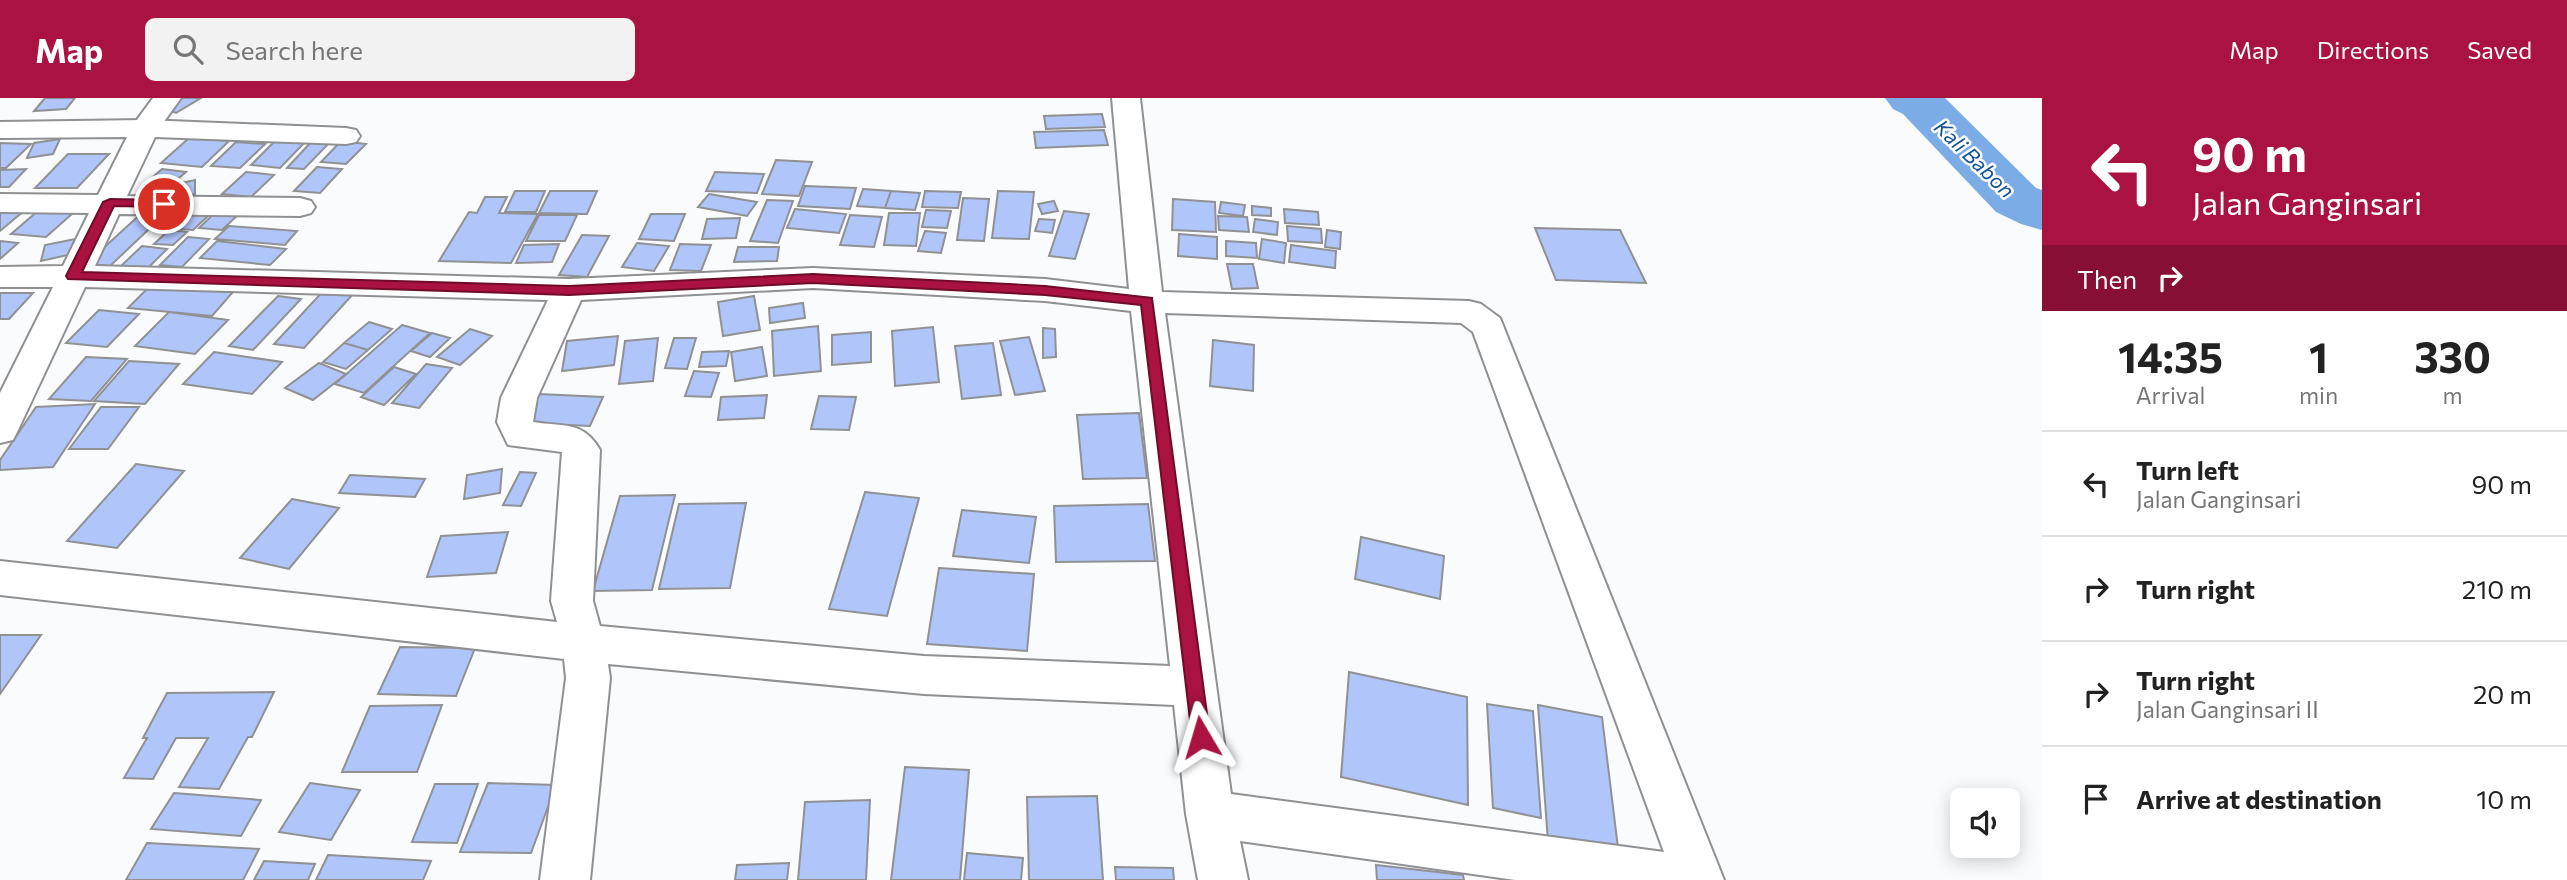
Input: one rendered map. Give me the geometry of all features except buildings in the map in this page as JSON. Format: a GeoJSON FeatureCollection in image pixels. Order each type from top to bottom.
{"type":"FeatureCollection","features":[{"type":"Feature","properties":{"kind":"street"},"geometry":{"type":"LineString","coordinates":[[0,430],[16,364],[73,276],[145,128],[167,98]]}},
{"type":"Feature","properties":{"kind":"street"},"geometry":{"type":"LineString","coordinates":[[1126,98],[1147,302],[1210,814],[1223,880]]}},
{"type":"Feature","properties":{"kind":"street"},"geometry":{"type":"LineString","coordinates":[[0,131],[145,128],[346,136]]}},
{"type":"Feature","properties":{"kind":"street"},"geometry":{"type":"LineString","coordinates":[[0,203],[300,206]]}},
{"type":"Feature","properties":{"kind":"street"},"geometry":{"type":"LineString","coordinates":[[0,277],[73,276],[569,290],[813,278],[1045,290],[1147,302],[1331,310],[1469,312],[1488,326],[1699,880]]}},
{"type":"Feature","properties":{"kind":"street"},"geometry":{"type":"LineString","coordinates":[[565,880],[588,678],[584,643],[572,601],[581,450],[574,441],[567,439],[521,435],[515,422],[519,398],[569,290]]}},
{"type":"Feature","properties":{"kind":"street"},"geometry":{"type":"LineString","coordinates":[[0,578],[584,643],[925,675],[1195,686]]}},
{"type":"Feature","properties":{"kind":"street"},"geometry":{"type":"LineString","coordinates":[[1210,814],[1690,880]]}},
{"type":"Feature","properties":{"kind":"waterway","name":"Kali Babon"},"geometry":{"type":"LineString","coordinates":[[1911,98],[1921,103],[2016,200],[2042,212]]}},
{"type":"Feature","properties":{"kind":"route"},"geometry":{"type":"LineString","coordinates":[[164,204],[110,202],[73,276],[569,290],[813,278],[1045,290],[1147,302],[1201,737]]}}]}
